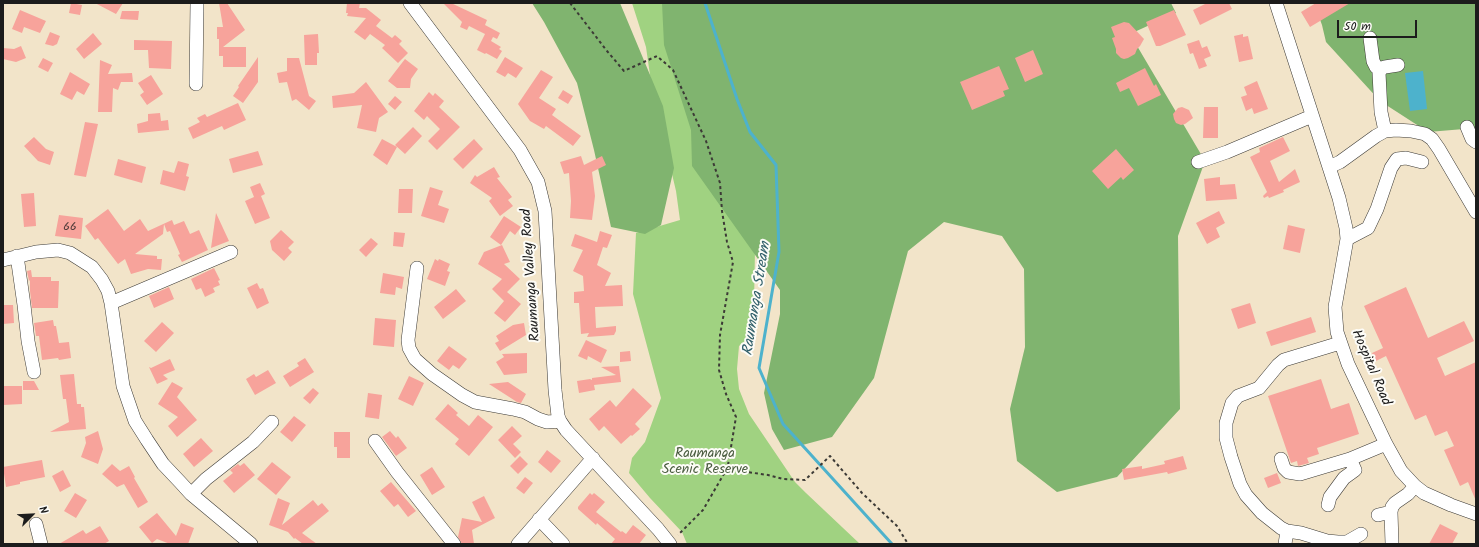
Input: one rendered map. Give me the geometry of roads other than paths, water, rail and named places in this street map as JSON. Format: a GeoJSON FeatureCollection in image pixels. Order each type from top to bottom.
{"type":"FeatureCollection","features":[{"type":"Feature","properties":{"kind":"street"},"geometry":{"type":"LineString","coordinates":[[196,84],[197,3]]}},
{"type":"Feature","properties":{"kind":"street","name":"Raumanga Valley Road"},"geometry":{"type":"LineString","coordinates":[[410,3],[520,150],[538,182],[545,211],[555,390],[557,411],[560,421],[566,430],[658,528],[670,544]]}},
{"type":"Feature","properties":{"kind":"street","name":"Hospital Road"},"geometry":{"type":"LineString","coordinates":[[1276,3],[1342,212],[1347,239],[1335,307],[1336,324],[1340,343],[1348,364],[1386,444],[1401,471],[1415,486],[1434,498],[1476,514]]}},
{"type":"Feature","properties":{"kind":"street"},"geometry":{"type":"LineString","coordinates":[[1370,38],[1372,61],[1380,70]]}},
{"type":"Feature","properties":{"kind":"street"},"geometry":{"type":"LineString","coordinates":[[1385,131],[1381,112],[1378,73],[1385,66],[1398,65]]}},
{"type":"Feature","properties":{"kind":"street"},"geometry":{"type":"LineString","coordinates":[[1198,162],[1227,152],[1312,116]]}},
{"type":"Feature","properties":{"kind":"street"},"geometry":{"type":"LineString","coordinates":[[1467,127],[1469,135],[1476,142]]}},
{"type":"Feature","properties":{"kind":"street"},"geometry":{"type":"LineString","coordinates":[[1328,167],[1340,162],[1385,131],[1411,131],[1425,134],[1432,139],[1460,182],[1476,212]]}},
{"type":"Feature","properties":{"kind":"street"},"geometry":{"type":"LineString","coordinates":[[1347,239],[1368,228],[1377,209],[1391,168],[1397,159],[1406,158],[1422,162]]}},
{"type":"Feature","properties":{"kind":"street"},"geometry":{"type":"LineString","coordinates":[[3,260],[36,252],[58,250],[70,254],[92,267],[108,291],[123,386],[135,420],[163,464],[191,494],[251,544]]}},
{"type":"Feature","properties":{"kind":"street"},"geometry":{"type":"LineString","coordinates":[[111,303],[231,252]]}},
{"type":"Feature","properties":{"kind":"street"},"geometry":{"type":"LineString","coordinates":[[17,256],[28,341],[34,372]]}},
{"type":"Feature","properties":{"kind":"street"},"geometry":{"type":"LineString","coordinates":[[416,268],[408,340],[409,348],[415,359],[432,374],[462,395],[475,402],[525,412],[547,422],[560,421]]}},
{"type":"Feature","properties":{"kind":"street"},"geometry":{"type":"LineString","coordinates":[[1340,343],[1284,360],[1259,388],[1238,396],[1232,403],[1226,423],[1226,438],[1240,484],[1246,495],[1262,513],[1287,531],[1306,534],[1326,541],[1338,542],[1347,542],[1361,534]]}},
{"type":"Feature","properties":{"kind":"street"},"geometry":{"type":"LineString","coordinates":[[191,494],[206,479],[253,442],[272,422]]}},
{"type":"Feature","properties":{"kind":"street"},"geometry":{"type":"LineString","coordinates":[[375,441],[397,472],[454,544]]}},
{"type":"Feature","properties":{"kind":"street"},"geometry":{"type":"LineString","coordinates":[[1281,459],[1284,468],[1288,472],[1300,474],[1350,459],[1386,444]]}},
{"type":"Feature","properties":{"kind":"street"},"geometry":{"type":"LineString","coordinates":[[518,544],[593,458]]}},
{"type":"Feature","properties":{"kind":"street"},"geometry":{"type":"LineString","coordinates":[[1328,505],[1330,497],[1344,478],[1355,470],[1350,459]]}},
{"type":"Feature","properties":{"kind":"street"},"geometry":{"type":"LineString","coordinates":[[1392,544],[1388,507],[1408,494],[1415,486]]}},
{"type":"Feature","properties":{"kind":"street"},"geometry":{"type":"LineString","coordinates":[[539,519],[563,544]]}},
{"type":"Feature","properties":{"kind":"street"},"geometry":{"type":"LineString","coordinates":[[36,524],[41,544]]}},
{"type":"Feature","properties":{"kind":"street"},"geometry":{"type":"LineString","coordinates":[[1285,544],[1287,531]]}},
{"type":"Feature","properties":{"kind":"water"},"geometry":{"type":"Polygon","coordinates":[[[1423,71],[1427,109],[1410,111],[1405,73],[1423,71]]]}},
{"type":"Feature","properties":{"kind":"waterway","name":"Raumanga Stream"},"geometry":{"type":"LineString","coordinates":[[705,3],[737,99],[750,132],[776,165],[779,252],[759,368],[783,424],[892,544]]}},
{"type":"Feature","properties":{"kind":"park label","name":"Raumanga Scenic Reserve"},"geometry":{"type":"Point","coordinates":[705,464]}}]}
